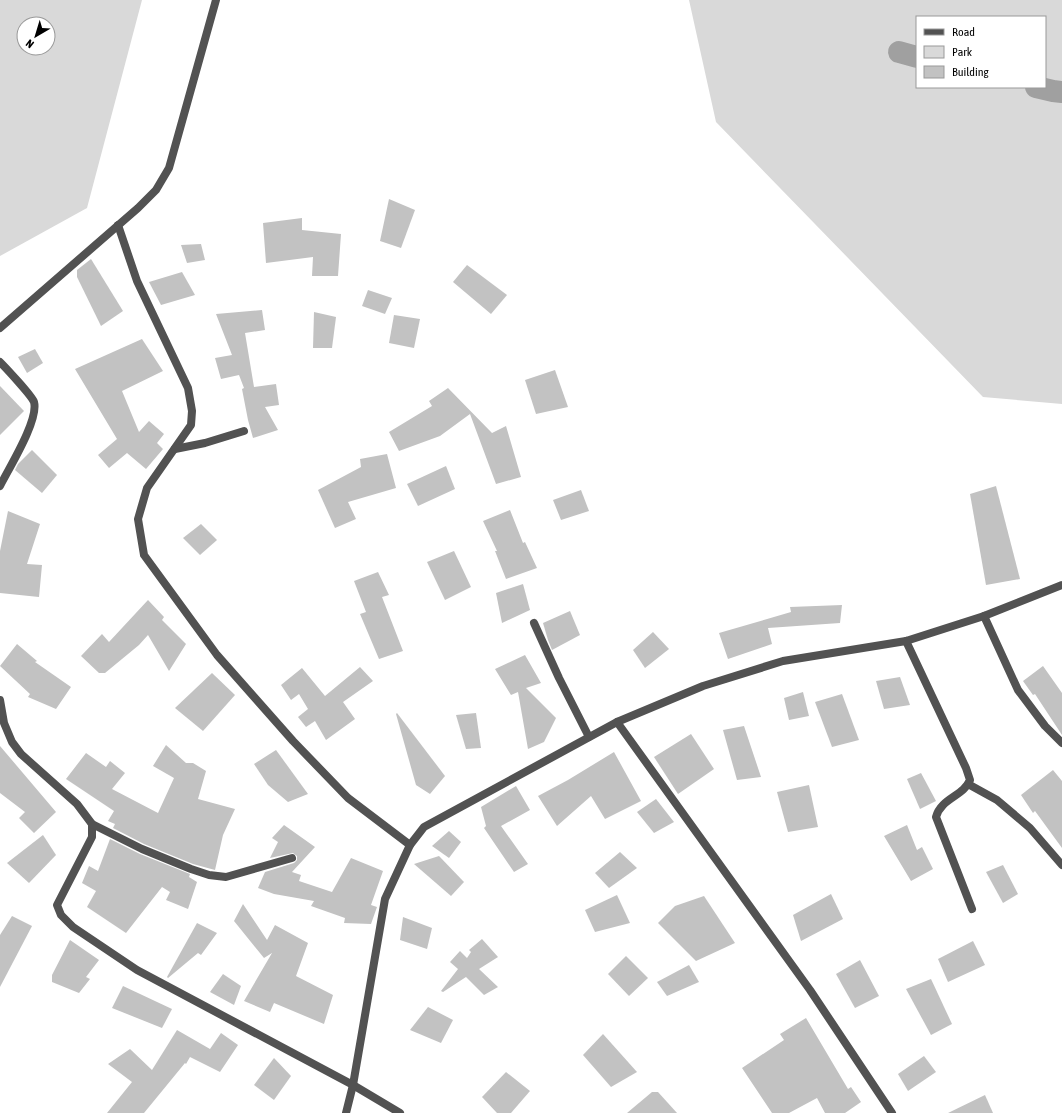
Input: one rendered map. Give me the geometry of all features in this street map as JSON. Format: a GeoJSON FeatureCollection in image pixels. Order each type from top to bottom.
{"type":"FeatureCollection","features":[{"type":"Feature","properties":{"kind":"street"},"geometry":{"type":"LineString","coordinates":[[0,328],[118,226],[156,190],[169,168],[216,0]]}},
{"type":"Feature","properties":{"kind":"street"},"geometry":{"type":"LineString","coordinates":[[118,226],[137,281],[188,388],[192,411],[191,425],[147,488],[138,519],[144,555],[217,655],[293,741],[348,798],[410,845]]}},
{"type":"Feature","properties":{"kind":"street"},"geometry":{"type":"LineString","coordinates":[[0,362],[34,401],[34,413],[30,427],[0,486]]}},
{"type":"Feature","properties":{"kind":"street"},"geometry":{"type":"LineString","coordinates":[[175,449],[205,443],[244,431]]}},
{"type":"Feature","properties":{"kind":"street"},"geometry":{"type":"LineString","coordinates":[[346,1113],[353,1085],[385,899],[410,845],[424,827],[617,722],[703,686],[783,661],[906,641],[984,616],[1062,585]]}},
{"type":"Feature","properties":{"kind":"street"},"geometry":{"type":"LineString","coordinates":[[984,616],[1018,690],[1045,726],[1062,742]]}},
{"type":"Feature","properties":{"kind":"street"},"geometry":{"type":"LineString","coordinates":[[534,623],[559,678],[589,737]]}},
{"type":"Feature","properties":{"kind":"street"},"geometry":{"type":"LineString","coordinates":[[906,641],[966,768],[970,780],[968,784],[948,800],[938,811],[936,817],[972,909]]}},
{"type":"Feature","properties":{"kind":"street"},"geometry":{"type":"LineString","coordinates":[[0,700],[4,723],[16,748],[77,804],[92,824],[142,848],[209,875],[226,877],[292,858]]}},
{"type":"Feature","properties":{"kind":"street"},"geometry":{"type":"LineString","coordinates":[[617,722],[810,990],[892,1113]]}},
{"type":"Feature","properties":{"kind":"street"},"geometry":{"type":"LineString","coordinates":[[968,784],[997,800],[1030,828],[1062,865]]}},
{"type":"Feature","properties":{"kind":"street"},"geometry":{"type":"LineString","coordinates":[[92,824],[92,837],[57,905],[61,915],[73,927],[137,970],[353,1085],[400,1113]]}},
{"type":"Feature","properties":{"kind":"green space"},"geometry":{"type":"Polygon","coordinates":[[[0,0],[142,0],[87,208],[0,256],[0,0]]]}},
{"type":"Feature","properties":{"kind":"green space"},"geometry":{"type":"Polygon","coordinates":[[[689,0],[1062,0],[1062,404],[983,397],[716,122],[689,0]]]}},
{"type":"Feature","properties":{"kind":"building"},"geometry":{"type":"Polygon","coordinates":[[[389,199],[415,210],[401,248],[380,241],[389,199]]]}},
{"type":"Feature","properties":{"kind":"building"},"geometry":{"type":"Polygon","coordinates":[[[302,218],[302,230],[341,234],[338,276],[312,276],[313,257],[266,263],[263,223],[302,218]]]}},
{"type":"Feature","properties":{"kind":"building"},"geometry":{"type":"Polygon","coordinates":[[[201,244],[205,260],[187,263],[181,245],[201,244]]]}},
{"type":"Feature","properties":{"kind":"building"},"geometry":{"type":"Polygon","coordinates":[[[91,259],[123,311],[101,326],[77,277],[77,270],[91,259]]]}},
{"type":"Feature","properties":{"kind":"building"},"geometry":{"type":"Polygon","coordinates":[[[467,265],[507,295],[491,314],[453,282],[467,265]]]}},
{"type":"Feature","properties":{"kind":"building"},"geometry":{"type":"Polygon","coordinates":[[[182,272],[195,295],[161,305],[149,282],[182,272]]]}},
{"type":"Feature","properties":{"kind":"building"},"geometry":{"type":"Polygon","coordinates":[[[368,290],[392,298],[385,314],[362,306],[368,290]]]}},
{"type":"Feature","properties":{"kind":"building"},"geometry":{"type":"Polygon","coordinates":[[[262,310],[265,330],[245,333],[254,387],[276,384],[279,405],[265,407],[278,430],[253,438],[242,389],[244,388],[239,375],[221,379],[215,358],[232,355],[216,314],[262,310]]]}},
{"type":"Feature","properties":{"kind":"building"},"geometry":{"type":"Polygon","coordinates":[[[314,312],[336,317],[332,348],[313,348],[314,312]]]}},
{"type":"Feature","properties":{"kind":"building"},"geometry":{"type":"Polygon","coordinates":[[[394,315],[420,319],[414,348],[389,343],[394,315]]]}},
{"type":"Feature","properties":{"kind":"building"},"geometry":{"type":"Polygon","coordinates":[[[142,339],[163,371],[122,391],[139,432],[149,421],[164,434],[157,443],[163,449],[146,469],[127,453],[109,468],[98,455],[117,439],[75,369],[142,339]]]}},
{"type":"Feature","properties":{"kind":"building"},"geometry":{"type":"Polygon","coordinates":[[[35,349],[43,363],[27,373],[18,357],[35,349]]]}},
{"type":"Feature","properties":{"kind":"building"},"geometry":{"type":"Polygon","coordinates":[[[555,370],[568,407],[536,414],[525,380],[555,370]]]}},
{"type":"Feature","properties":{"kind":"building"},"geometry":{"type":"Polygon","coordinates":[[[0,386],[24,411],[0,435],[0,386]]]}},
{"type":"Feature","properties":{"kind":"building"},"geometry":{"type":"Polygon","coordinates":[[[448,388],[492,433],[506,426],[521,477],[496,484],[470,414],[440,436],[399,451],[389,432],[432,406],[429,401],[448,388]]]}},
{"type":"Feature","properties":{"kind":"building"},"geometry":{"type":"Polygon","coordinates":[[[32,450],[57,475],[42,493],[15,470],[18,464],[32,450]]]}},
{"type":"Feature","properties":{"kind":"building"},"geometry":{"type":"Polygon","coordinates":[[[387,454],[396,488],[348,502],[356,519],[335,528],[318,490],[361,467],[360,459],[387,454]]]}},
{"type":"Feature","properties":{"kind":"building"},"geometry":{"type":"Polygon","coordinates":[[[446,466],[455,489],[418,506],[407,484],[446,466]]]}},
{"type":"Feature","properties":{"kind":"building"},"geometry":{"type":"Polygon","coordinates":[[[996,486],[1020,579],[986,585],[970,494],[996,486]]]}},
{"type":"Feature","properties":{"kind":"building"},"geometry":{"type":"Polygon","coordinates":[[[581,490],[589,511],[561,520],[553,500],[581,490]]]}},
{"type":"Feature","properties":{"kind":"building"},"geometry":{"type":"Polygon","coordinates":[[[510,510],[523,543],[525,542],[537,568],[506,579],[495,551],[497,551],[483,521],[510,510]]]}},
{"type":"Feature","properties":{"kind":"building"},"geometry":{"type":"Polygon","coordinates":[[[8,511],[40,524],[27,564],[42,565],[39,597],[0,593],[0,551],[8,511]]]}},
{"type":"Feature","properties":{"kind":"building"},"geometry":{"type":"Polygon","coordinates":[[[201,524],[217,540],[200,555],[183,538],[201,524]]]}},
{"type":"Feature","properties":{"kind":"building"},"geometry":{"type":"Polygon","coordinates":[[[454,551],[471,587],[445,600],[427,562],[454,551]]]}},
{"type":"Feature","properties":{"kind":"building"},"geometry":{"type":"Polygon","coordinates":[[[378,572],[389,595],[382,597],[403,651],[379,659],[360,614],[366,612],[354,581],[378,572]]]}},
{"type":"Feature","properties":{"kind":"building"},"geometry":{"type":"Polygon","coordinates":[[[523,584],[530,610],[502,623],[496,593],[523,584]]]}},
{"type":"Feature","properties":{"kind":"building"},"geometry":{"type":"Polygon","coordinates":[[[148,600],[164,617],[162,620],[186,644],[169,671],[148,635],[139,645],[105,673],[99,673],[81,656],[102,634],[109,642],[148,600]]]}},
{"type":"Feature","properties":{"kind":"building"},"geometry":{"type":"Polygon","coordinates":[[[842,605],[840,623],[768,628],[772,644],[728,659],[719,633],[791,612],[790,607],[842,605]]]}},
{"type":"Feature","properties":{"kind":"building"},"geometry":{"type":"Polygon","coordinates":[[[570,611],[580,635],[552,650],[543,623],[570,611]]]}},
{"type":"Feature","properties":{"kind":"building"},"geometry":{"type":"Polygon","coordinates":[[[653,632],[669,649],[645,668],[633,650],[653,632]]]}},
{"type":"Feature","properties":{"kind":"building"},"geometry":{"type":"Polygon","coordinates":[[[17,644],[37,661],[35,662],[71,687],[56,709],[28,697],[30,694],[0,666],[17,644]]]}},
{"type":"Feature","properties":{"kind":"building"},"geometry":{"type":"Polygon","coordinates":[[[525,655],[541,683],[526,688],[556,718],[544,742],[528,749],[518,692],[511,695],[495,669],[525,655]]]}},
{"type":"Feature","properties":{"kind":"building"},"geometry":{"type":"Polygon","coordinates":[[[1043,666],[1062,693],[1062,735],[1035,694],[1033,695],[1023,681],[1043,666]]]}},
{"type":"Feature","properties":{"kind":"building"},"geometry":{"type":"Polygon","coordinates":[[[360,667],[373,681],[343,702],[355,719],[326,740],[315,721],[306,727],[298,717],[308,709],[299,694],[291,700],[281,685],[302,668],[325,696],[360,667]]]}},
{"type":"Feature","properties":{"kind":"building"},"geometry":{"type":"Polygon","coordinates":[[[212,673],[235,695],[203,731],[175,708],[212,673]]]}},
{"type":"Feature","properties":{"kind":"building"},"geometry":{"type":"Polygon","coordinates":[[[900,677],[910,705],[884,709],[876,681],[900,677]]]}},
{"type":"Feature","properties":{"kind":"building"},"geometry":{"type":"Polygon","coordinates":[[[803,692],[809,716],[789,720],[784,698],[803,692]]]}},
{"type":"Feature","properties":{"kind":"building"},"geometry":{"type":"Polygon","coordinates":[[[842,694],[859,740],[832,747],[815,702],[842,694]]]}},
{"type":"Feature","properties":{"kind":"building"},"geometry":{"type":"Polygon","coordinates":[[[397,713],[445,776],[430,794],[416,785],[396,714],[397,713]]]}},
{"type":"Feature","properties":{"kind":"building"},"geometry":{"type":"Polygon","coordinates":[[[476,713],[481,748],[466,749],[456,715],[476,713]]]}},
{"type":"Feature","properties":{"kind":"building"},"geometry":{"type":"Polygon","coordinates":[[[744,726],[761,777],[737,780],[723,730],[744,726]]]}},
{"type":"Feature","properties":{"kind":"building"},"geometry":{"type":"Polygon","coordinates":[[[691,734],[714,769],[678,794],[654,757],[691,734]]]}},
{"type":"Feature","properties":{"kind":"building"},"geometry":{"type":"Polygon","coordinates":[[[166,745],[186,763],[193,763],[206,771],[198,799],[235,809],[223,835],[215,870],[193,864],[144,844],[113,828],[115,824],[108,821],[114,811],[66,779],[86,753],[106,767],[110,761],[125,773],[112,789],[158,813],[174,778],[153,766],[166,745]]]}},
{"type":"Feature","properties":{"kind":"building"},"geometry":{"type":"Polygon","coordinates":[[[0,746],[56,812],[34,833],[19,818],[25,812],[0,793],[0,746]]]}},
{"type":"Feature","properties":{"kind":"building"},"geometry":{"type":"Polygon","coordinates":[[[276,750],[308,794],[288,802],[268,785],[254,764],[276,750]]]}},
{"type":"Feature","properties":{"kind":"building"},"geometry":{"type":"Polygon","coordinates":[[[614,752],[641,801],[605,819],[591,796],[557,826],[538,796],[614,752]]]}},
{"type":"Feature","properties":{"kind":"building"},"geometry":{"type":"Polygon","coordinates":[[[1053,770],[1062,781],[1062,848],[1035,811],[1033,813],[1021,795],[1053,770]]]}},
{"type":"Feature","properties":{"kind":"building"},"geometry":{"type":"Polygon","coordinates":[[[921,773],[936,801],[920,809],[907,779],[921,773]]]}},
{"type":"Feature","properties":{"kind":"building"},"geometry":{"type":"Polygon","coordinates":[[[809,785],[818,827],[788,832],[777,792],[809,785]]]}},
{"type":"Feature","properties":{"kind":"building"},"geometry":{"type":"Polygon","coordinates":[[[516,786],[530,810],[501,826],[528,864],[514,872],[484,828],[486,826],[481,807],[516,786]]]}},
{"type":"Feature","properties":{"kind":"building"},"geometry":{"type":"Polygon","coordinates":[[[656,799],[674,822],[654,833],[637,812],[656,799]]]}},
{"type":"Feature","properties":{"kind":"building"},"geometry":{"type":"Polygon","coordinates":[[[284,825],[315,847],[292,872],[301,875],[299,881],[332,892],[351,858],[383,871],[371,905],[377,907],[371,924],[344,923],[345,918],[311,906],[314,901],[274,894],[258,888],[265,872],[294,863],[297,860],[297,856],[293,853],[270,858],[278,842],[272,838],[284,825]]]}},
{"type":"Feature","properties":{"kind":"building"},"geometry":{"type":"Polygon","coordinates":[[[907,825],[917,850],[922,847],[933,869],[911,881],[884,836],[907,825]]]}},
{"type":"Feature","properties":{"kind":"building"},"geometry":{"type":"Polygon","coordinates":[[[449,831],[461,842],[449,858],[432,846],[449,831]]]}},
{"type":"Feature","properties":{"kind":"building"},"geometry":{"type":"Polygon","coordinates":[[[43,835],[56,855],[29,883],[7,863],[43,835]]]}},
{"type":"Feature","properties":{"kind":"building"},"geometry":{"type":"Polygon","coordinates":[[[110,839],[140,854],[190,874],[189,877],[197,882],[188,909],[166,900],[170,892],[162,887],[126,933],[87,907],[96,891],[82,883],[89,866],[98,871],[110,839]]]}},
{"type":"Feature","properties":{"kind":"building"},"geometry":{"type":"Polygon","coordinates":[[[620,852],[637,868],[609,888],[595,873],[620,852]]]}},
{"type":"Feature","properties":{"kind":"building"},"geometry":{"type":"Polygon","coordinates":[[[439,856],[464,882],[451,896],[414,864],[439,856]]]}},
{"type":"Feature","properties":{"kind":"building"},"geometry":{"type":"Polygon","coordinates":[[[1003,865],[1018,894],[1003,903],[986,872],[1003,865]]]}},
{"type":"Feature","properties":{"kind":"building"},"geometry":{"type":"Polygon","coordinates":[[[831,894],[843,919],[801,941],[793,915],[831,894]]]}},
{"type":"Feature","properties":{"kind":"building"},"geometry":{"type":"Polygon","coordinates":[[[617,895],[630,923],[595,932],[585,910],[617,895]]]}},
{"type":"Feature","properties":{"kind":"building"},"geometry":{"type":"Polygon","coordinates":[[[704,896],[735,943],[696,961],[658,923],[675,906],[704,896]]]}},
{"type":"Feature","properties":{"kind":"building"},"geometry":{"type":"Polygon","coordinates":[[[243,904],[267,940],[275,925],[308,943],[296,976],[333,995],[324,1024],[274,1003],[270,1012],[244,1001],[272,953],[264,958],[234,921],[243,904]]]}},
{"type":"Feature","properties":{"kind":"building"},"geometry":{"type":"Polygon","coordinates":[[[12,916],[32,926],[0,987],[0,935],[12,916]]]}},
{"type":"Feature","properties":{"kind":"building"},"geometry":{"type":"Polygon","coordinates":[[[403,917],[432,928],[427,949],[400,940],[403,917]]]}},
{"type":"Feature","properties":{"kind":"building"},"geometry":{"type":"Polygon","coordinates":[[[197,923],[217,933],[201,955],[198,953],[168,978],[167,977],[197,923]]]}},
{"type":"Feature","properties":{"kind":"building"},"geometry":{"type":"Polygon","coordinates":[[[482,939],[498,957],[479,969],[498,987],[484,995],[466,977],[443,992],[441,991],[458,969],[450,962],[460,951],[467,958],[471,952],[469,950],[482,939]]]}},
{"type":"Feature","properties":{"kind":"building"},"geometry":{"type":"Polygon","coordinates":[[[70,940],[99,960],[86,977],[90,979],[79,993],[52,982],[52,975],[70,940]]]}},
{"type":"Feature","properties":{"kind":"building"},"geometry":{"type":"Polygon","coordinates":[[[973,941],[985,965],[948,982],[938,959],[973,941]]]}},
{"type":"Feature","properties":{"kind":"building"},"geometry":{"type":"Polygon","coordinates":[[[626,956],[648,978],[629,996],[608,974],[626,956]]]}},
{"type":"Feature","properties":{"kind":"building"},"geometry":{"type":"Polygon","coordinates":[[[860,960],[879,996],[855,1008],[836,974],[860,960]]]}},
{"type":"Feature","properties":{"kind":"building"},"geometry":{"type":"Polygon","coordinates":[[[689,965],[699,982],[667,996],[657,982],[689,965]]]}},
{"type":"Feature","properties":{"kind":"building"},"geometry":{"type":"Polygon","coordinates":[[[223,974],[241,986],[234,1005],[210,992],[223,974]]]}},
{"type":"Feature","properties":{"kind":"building"},"geometry":{"type":"Polygon","coordinates":[[[931,979],[952,1024],[931,1035],[906,989],[931,979]]]}},
{"type":"Feature","properties":{"kind":"building"},"geometry":{"type":"Polygon","coordinates":[[[123,986],[172,1009],[162,1028],[112,1008],[123,986]]]}},
{"type":"Feature","properties":{"kind":"building"},"geometry":{"type":"Polygon","coordinates":[[[428,1007],[453,1020],[441,1043],[410,1030],[428,1007]]]}},
{"type":"Feature","properties":{"kind":"building"},"geometry":{"type":"Polygon","coordinates":[[[806,1018],[848,1089],[851,1087],[861,1102],[845,1113],[825,1113],[817,1098],[789,1113],[772,1113],[742,1068],[784,1040],[780,1034],[806,1018]]]}},
{"type":"Feature","properties":{"kind":"building"},"geometry":{"type":"Polygon","coordinates":[[[177,1030],[210,1049],[221,1033],[238,1045],[220,1072],[190,1057],[186,1064],[185,1063],[144,1113],[107,1113],[132,1082],[108,1064],[130,1049],[152,1070],[177,1030]]]}},
{"type":"Feature","properties":{"kind":"building"},"geometry":{"type":"Polygon","coordinates":[[[603,1034],[637,1072],[611,1087],[583,1055],[603,1034]]]}},
{"type":"Feature","properties":{"kind":"building"},"geometry":{"type":"Polygon","coordinates":[[[924,1056],[936,1072],[908,1091],[898,1074],[924,1056]]]}},
{"type":"Feature","properties":{"kind":"building"},"geometry":{"type":"Polygon","coordinates":[[[274,1058],[291,1076],[274,1100],[254,1085],[274,1058]]]}},
{"type":"Feature","properties":{"kind":"building"},"geometry":{"type":"Polygon","coordinates":[[[506,1072],[530,1091],[511,1113],[497,1113],[482,1097],[506,1072]]]}},
{"type":"Feature","properties":{"kind":"building"},"geometry":{"type":"Polygon","coordinates":[[[652,1092],[658,1092],[677,1113],[627,1113],[652,1092]]]}},
{"type":"Feature","properties":{"kind":"building"},"geometry":{"type":"Polygon","coordinates":[[[985,1095],[993,1113],[948,1113],[985,1095]]]}},
{"type":"Feature","properties":{"kind":"waterway"},"geometry":{"type":"LineString","coordinates":[[899,52],[916,57]]}},
{"type":"Feature","properties":{"kind":"waterway"},"geometry":{"type":"LineString","coordinates":[[1040,88],[1062,92]]}}]}
